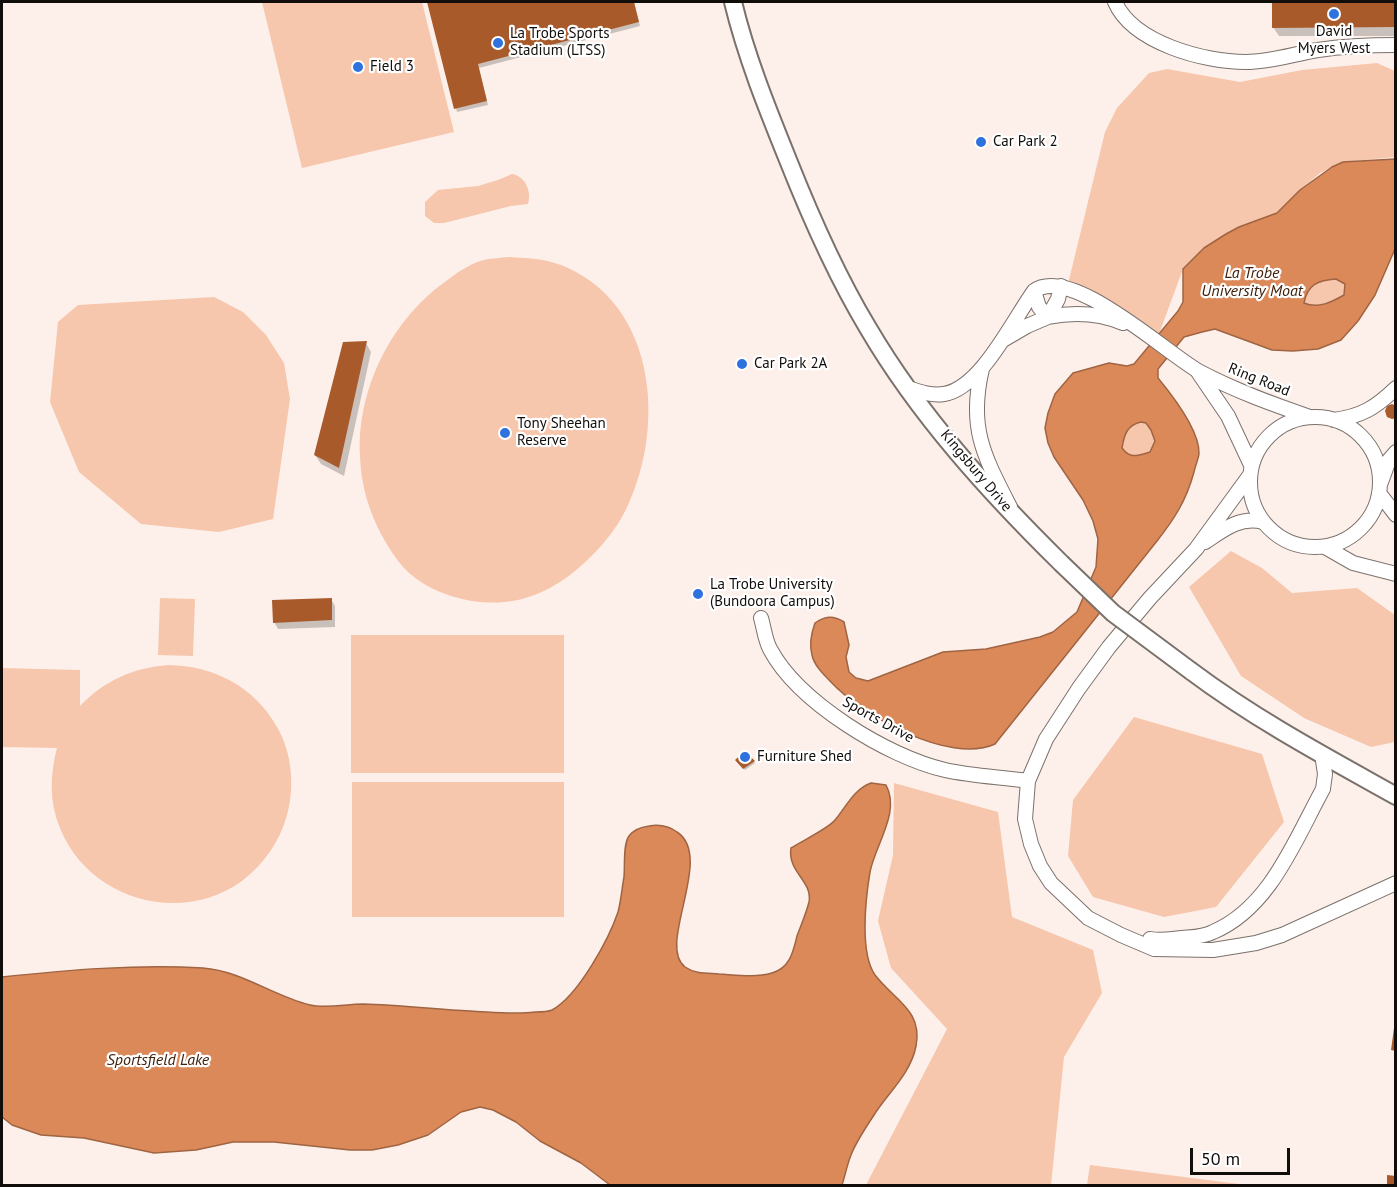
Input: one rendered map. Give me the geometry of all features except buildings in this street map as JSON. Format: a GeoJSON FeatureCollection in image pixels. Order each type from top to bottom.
{"type":"FeatureCollection","features":[{"type":"Feature","properties":{"kind":"main road","name":"Kingsbury Drive"},"geometry":{"type":"LineString","coordinates":[[733,2],[764,103],[826,249],[868,330],[908,388],[981,479],[1017,520],[1113,613],[1224,696],[1395,796]]}},
{"type":"Feature","properties":{"kind":"street"},"geometry":{"type":"LineString","coordinates":[[1115,2],[1123,16],[1147,37],[1174,48],[1219,60],[1246,62],[1273,60],[1317,51],[1366,45],[1395,45]]}},
{"type":"Feature","properties":{"kind":"street"},"geometry":{"type":"LineString","coordinates":[[1366,45],[1395,52]]}},
{"type":"Feature","properties":{"kind":"street","name":"Ring Road"},"geometry":{"type":"LineString","coordinates":[[1061,286],[1108,308],[1197,371],[1242,394],[1310,417]]}},
{"type":"Feature","properties":{"kind":"street"},"geometry":{"type":"LineString","coordinates":[[1061,286],[1058,299],[1048,317],[1039,307],[1034,291],[1040,287],[1061,286]]}},
{"type":"Feature","properties":{"kind":"street","name":"Ring Road"},"geometry":{"type":"LineString","coordinates":[[908,388],[931,394],[945,394],[956,389],[982,369],[1034,291]]}},
{"type":"Feature","properties":{"kind":"street","name":"Ring Road"},"geometry":{"type":"LineString","coordinates":[[1001,341],[1027,326],[1048,317],[1063,314],[1097,315],[1142,330]]}},
{"type":"Feature","properties":{"kind":"street","name":"Ring Road"},"geometry":{"type":"LineString","coordinates":[[982,369],[977,388],[977,429],[982,449],[1017,520]]}},
{"type":"Feature","properties":{"kind":"street","name":"Ring Road"},"geometry":{"type":"LineString","coordinates":[[1197,371],[1228,416],[1251,470]]}},
{"type":"Feature","properties":{"kind":"street"},"geometry":{"type":"LineString","coordinates":[[1395,388],[1383,400],[1362,414],[1334,420],[1310,417],[1294,420],[1267,437],[1257,450],[1251,470],[1250,492],[1254,508],[1263,522],[1284,540],[1304,547],[1325,547],[1344,541],[1361,529],[1373,512],[1389,460],[1395,452]]}},
{"type":"Feature","properties":{"kind":"street"},"geometry":{"type":"LineString","coordinates":[[1334,420],[1353,430],[1368,444],[1377,463],[1380,488],[1395,515]]}},
{"type":"Feature","properties":{"kind":"street"},"geometry":{"type":"LineString","coordinates":[[1251,470],[1196,549],[1150,598],[1091,672],[1046,739],[1028,781],[1025,819],[1031,844],[1050,883],[1088,918],[1154,949],[1213,950],[1256,943],[1282,935],[1395,883]]}},
{"type":"Feature","properties":{"kind":"street"},"geometry":{"type":"LineString","coordinates":[[1196,549],[1227,527],[1239,522],[1256,520],[1263,522]]}},
{"type":"Feature","properties":{"kind":"street"},"geometry":{"type":"LineString","coordinates":[[1325,547],[1353,563],[1395,574]]}},
{"type":"Feature","properties":{"kind":"street","name":"Sports Drive"},"geometry":{"type":"LineString","coordinates":[[761,618],[769,647],[782,668],[798,687],[815,702],[860,732],[919,761],[943,769],[976,776],[1028,781]]}},
{"type":"Feature","properties":{"kind":"street"},"geometry":{"type":"LineString","coordinates":[[1121,935],[1158,940],[1207,935],[1234,921],[1251,907],[1280,868],[1323,789],[1325,774],[1322,754]]}},
{"type":"Feature","properties":{"kind":"shaded area","name":"Field 3"},"geometry":{"type":"Polygon","coordinates":[[[262,2],[422,2],[454,132],[302,168],[262,2]]]}},
{"type":"Feature","properties":{"kind":"shaded area"},"geometry":{"type":"Polygon","coordinates":[[[1377,63],[1395,71],[1395,157],[1343,162],[1320,173],[1277,213],[1239,227],[1204,248],[1183,269],[1159,334],[1068,284],[1105,132],[1117,108],[1149,73],[1167,69],[1240,82],[1302,70],[1377,63]]]}},
{"type":"Feature","properties":{"kind":"shaded area"},"geometry":{"type":"Polygon","coordinates":[[[512,174],[524,181],[529,194],[528,204],[444,223],[434,223],[425,216],[425,202],[438,190],[478,186],[512,174]]]}},
{"type":"Feature","properties":{"kind":"shaded area","name":"Tony Sheehan Reserve"},"geometry":{"type":"Polygon","coordinates":[[[509,257],[547,261],[568,268],[597,286],[620,311],[635,340],[645,372],[648,406],[647,440],[640,474],[628,505],[612,532],[591,557],[563,580],[527,598],[501,602],[472,601],[440,592],[420,581],[403,567],[388,546],[375,522],[363,483],[360,455],[361,429],[372,379],[395,333],[411,313],[429,295],[466,268],[484,260],[509,257]]]}},
{"type":"Feature","properties":{"kind":"shaded area"},"geometry":{"type":"Polygon","coordinates":[[[1336,279],[1345,284],[1345,295],[1320,305],[1304,303],[1305,297],[1314,285],[1336,279]]]}},
{"type":"Feature","properties":{"kind":"shaded area"},"geometry":{"type":"Polygon","coordinates":[[[214,297],[243,312],[266,335],[284,363],[290,399],[273,519],[219,532],[141,524],[79,472],[50,402],[58,322],[78,305],[214,297]]]}},
{"type":"Feature","properties":{"kind":"shaded area"},"geometry":{"type":"Polygon","coordinates":[[[1146,423],[1155,441],[1150,452],[1138,455],[1128,454],[1122,448],[1127,431],[1132,425],[1146,423]]]}},
{"type":"Feature","properties":{"kind":"shaded area"},"geometry":{"type":"Polygon","coordinates":[[[1231,551],[1262,568],[1292,593],[1357,588],[1395,615],[1395,742],[1371,747],[1304,718],[1241,676],[1189,587],[1231,551]]]}},
{"type":"Feature","properties":{"kind":"shaded area"},"geometry":{"type":"Polygon","coordinates":[[[160,598],[195,599],[193,656],[158,655],[160,598]]]}},
{"type":"Feature","properties":{"kind":"shaded area"},"geometry":{"type":"Polygon","coordinates":[[[351,635],[564,635],[564,773],[351,773],[351,635]]]}},
{"type":"Feature","properties":{"kind":"shaded area"},"geometry":{"type":"Polygon","coordinates":[[[168,665],[185,666],[217,674],[245,690],[257,700],[268,713],[282,737],[291,770],[291,793],[287,815],[280,834],[264,860],[242,881],[218,895],[191,902],[165,903],[138,898],[114,888],[92,873],[73,853],[56,818],[52,788],[57,748],[2,747],[2,668],[80,670],[80,706],[99,689],[120,677],[143,669],[168,665]]]}},
{"type":"Feature","properties":{"kind":"shaded area"},"geometry":{"type":"Polygon","coordinates":[[[1134,717],[1262,754],[1284,822],[1216,907],[1164,917],[1093,897],[1068,856],[1073,800],[1134,717]]]}},
{"type":"Feature","properties":{"kind":"shaded area"},"geometry":{"type":"Polygon","coordinates":[[[352,782],[564,782],[564,917],[352,917],[352,782]]]}},
{"type":"Feature","properties":{"kind":"shaded area"},"geometry":{"type":"Polygon","coordinates":[[[894,783],[998,812],[1012,917],[1093,950],[1102,993],[1064,1057],[1051,1185],[866,1185],[947,1029],[891,968],[878,921],[893,855],[894,783]]]}},
{"type":"Feature","properties":{"kind":"shaded area"},"geometry":{"type":"Polygon","coordinates":[[[1090,1165],[1247,1185],[1087,1185],[1090,1165]]]}},
{"type":"Feature","properties":{"kind":"water","name":"La Trobe University Moat"},"geometry":{"type":"Polygon","coordinates":[[[1395,159],[1395,249],[1375,295],[1358,321],[1341,340],[1318,349],[1272,350],[1215,329],[1184,337],[1158,369],[1158,378],[1190,424],[1198,445],[1198,459],[1184,501],[1157,541],[995,744],[976,749],[954,748],[907,733],[862,708],[830,681],[819,669],[812,655],[812,635],[815,623],[822,619],[833,617],[844,622],[849,645],[846,657],[849,672],[856,678],[868,681],[943,652],[986,649],[1040,637],[1053,632],[1077,612],[1096,567],[1098,539],[1083,500],[1054,457],[1048,443],[1045,428],[1055,394],[1073,373],[1109,363],[1127,366],[1134,364],[1178,311],[1183,302],[1183,269],[1204,248],[1239,227],[1277,213],[1300,190],[1332,167],[1343,162],[1395,159]],[[1336,279],[1314,285],[1305,297],[1304,303],[1320,305],[1344,295],[1345,284],[1336,279]],[[1141,422],[1129,428],[1124,439],[1122,448],[1131,455],[1150,452],[1155,441],[1146,423],[1141,422]]]}},
{"type":"Feature","properties":{"kind":"water","name":"Sportsfield Lake"},"geometry":{"type":"Polygon","coordinates":[[[871,783],[886,785],[891,806],[870,872],[865,913],[867,952],[875,975],[911,1014],[917,1034],[916,1046],[909,1065],[858,1140],[842,1185],[610,1185],[581,1163],[540,1141],[516,1122],[493,1110],[480,1107],[461,1112],[428,1135],[398,1145],[372,1150],[274,1142],[233,1142],[196,1150],[154,1153],[84,1138],[41,1135],[12,1125],[2,1117],[2,977],[127,967],[203,968],[231,974],[296,1001],[316,1006],[363,1004],[511,1013],[552,1010],[572,993],[582,980],[608,937],[620,903],[627,840],[633,832],[646,826],[661,825],[671,828],[687,844],[690,861],[689,880],[677,940],[678,956],[685,967],[706,973],[752,976],[778,971],[790,959],[809,902],[807,888],[793,864],[791,848],[832,823],[855,794],[871,783]]]}},
{"type":"Feature","properties":{"kind":"place","name":"David Myers West"},"geometry":{"type":"Point","coordinates":[1334,14]}},
{"type":"Feature","properties":{"kind":"place","name":"La Trobe Sports Stadium (LTSS)"},"geometry":{"type":"Point","coordinates":[498,43]}},
{"type":"Feature","properties":{"kind":"place","name":"Field 3"},"geometry":{"type":"Point","coordinates":[358,67]}},
{"type":"Feature","properties":{"kind":"place","name":"Car Park 2"},"geometry":{"type":"Point","coordinates":[981,142]}},
{"type":"Feature","properties":{"kind":"place","name":"Car Park 2A"},"geometry":{"type":"Point","coordinates":[742,364]}},
{"type":"Feature","properties":{"kind":"place","name":"Tony Sheehan Reserve"},"geometry":{"type":"Point","coordinates":[505,433]}},
{"type":"Feature","properties":{"kind":"place","name":"La Trobe University (Bundoora Campus)"},"geometry":{"type":"Point","coordinates":[698,594]}},
{"type":"Feature","properties":{"kind":"place","name":"Furniture Shed"},"geometry":{"type":"Point","coordinates":[745,757]}}]}
